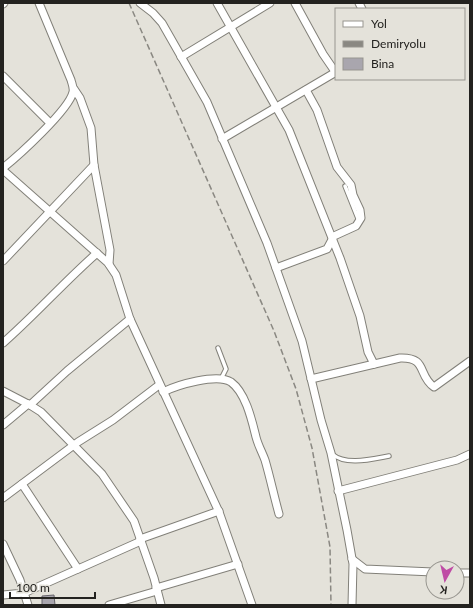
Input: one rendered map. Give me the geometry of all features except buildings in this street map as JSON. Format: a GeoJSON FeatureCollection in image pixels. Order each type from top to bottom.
{"type":"FeatureCollection","features":[{"type":"Feature","properties":{"kind":"street"},"geometry":{"type":"LineString","coordinates":[[39,3],[74,89],[80,98],[91,128],[94,166],[110,250],[109,264]]}},
{"type":"Feature","properties":{"kind":"street"},"geometry":{"type":"LineString","coordinates":[[140,3],[153,13],[162,23],[207,102],[253,210],[276,268],[302,341],[321,420],[331,453],[352,559],[352,605]]}},
{"type":"Feature","properties":{"kind":"street"},"geometry":{"type":"LineString","coordinates":[[218,3],[290,135],[360,316],[368,352],[374,364]]}},
{"type":"Feature","properties":{"kind":"street"},"geometry":{"type":"LineString","coordinates":[[181,57],[232,28],[270,3]]}},
{"type":"Feature","properties":{"kind":"street"},"geometry":{"type":"LineString","coordinates":[[296,3],[323,54],[335,71]]}},
{"type":"Feature","properties":{"kind":"street"},"geometry":{"type":"LineString","coordinates":[[222,139],[335,73]]}},
{"type":"Feature","properties":{"kind":"street"},"geometry":{"type":"LineString","coordinates":[[3,76],[50,123]]}},
{"type":"Feature","properties":{"kind":"street"},"geometry":{"type":"LineString","coordinates":[[74,89],[70,99],[50,123],[3,169],[109,264],[116,275],[130,319],[219,511],[252,605]]}},
{"type":"Feature","properties":{"kind":"street"},"geometry":{"type":"LineString","coordinates":[[276,268],[327,249],[331,238],[336,234],[356,226],[361,215],[351,185],[337,167],[317,110],[306,90]]}},
{"type":"Feature","properties":{"kind":"street"},"geometry":{"type":"LineString","coordinates":[[3,261],[94,166]]}},
{"type":"Feature","properties":{"kind":"street"},"geometry":{"type":"LineString","coordinates":[[3,343],[25,324],[61,286],[97,253]]}},
{"type":"Feature","properties":{"kind":"street"},"geometry":{"type":"LineString","coordinates":[[3,425],[130,319]]}},
{"type":"Feature","properties":{"kind":"street"},"geometry":{"type":"LineString","coordinates":[[311,379],[400,358],[414,359],[434,387],[470,361]]}},
{"type":"Feature","properties":{"kind":"street"},"geometry":{"type":"LineString","coordinates":[[163,392],[204,380],[221,379],[230,382],[235,387],[253,419],[256,437],[265,460],[279,514]]}},
{"type":"Feature","properties":{"kind":"street"},"geometry":{"type":"LineString","coordinates":[[3,498],[159,384]]}},
{"type":"Feature","properties":{"kind":"street"},"geometry":{"type":"LineString","coordinates":[[3,391],[29,404],[45,416],[102,474],[134,521],[161,605]]}},
{"type":"Feature","properties":{"kind":"street"},"geometry":{"type":"LineString","coordinates":[[338,492],[457,460],[470,454]]}},
{"type":"Feature","properties":{"kind":"street"},"geometry":{"type":"LineString","coordinates":[[22,484],[78,569]]}},
{"type":"Feature","properties":{"kind":"street"},"geometry":{"type":"LineString","coordinates":[[3,595],[24,593],[140,540],[219,511]]}},
{"type":"Feature","properties":{"kind":"street"},"geometry":{"type":"LineString","coordinates":[[3,544],[20,580],[28,605]]}},
{"type":"Feature","properties":{"kind":"street"},"geometry":{"type":"LineString","coordinates":[[352,559],[365,568],[425,572]]}},
{"type":"Feature","properties":{"kind":"street"},"geometry":{"type":"LineString","coordinates":[[109,605],[238,564]]}},
{"type":"Feature","properties":{"kind":"lane"},"geometry":{"type":"LineString","coordinates":[[345,186],[359,222]]}},
{"type":"Feature","properties":{"kind":"lane"},"geometry":{"type":"LineString","coordinates":[[218,348],[226,370],[221,379]]}},
{"type":"Feature","properties":{"kind":"lane"},"geometry":{"type":"LineString","coordinates":[[331,453],[344,460],[360,460],[389,456]]}},
{"type":"Feature","properties":{"kind":"railway"},"geometry":{"type":"LineString","coordinates":[[129,3],[274,331],[296,389],[312,448],[330,547],[331,605]]}}]}
